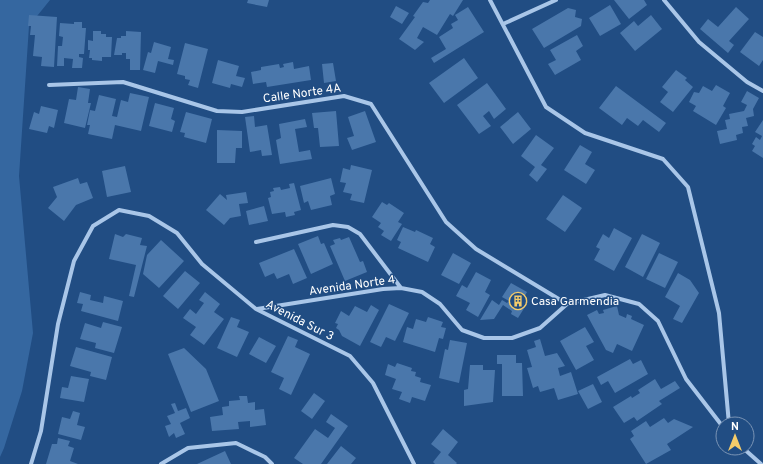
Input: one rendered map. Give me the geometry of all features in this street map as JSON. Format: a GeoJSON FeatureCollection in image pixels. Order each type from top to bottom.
{"type":"FeatureCollection","features":[{"type":"Feature","properties":{"kind":"street"},"geometry":{"type":"LineString","coordinates":[[490,0],[546,107],[585,133],[663,159],[688,187],[719,313],[728,416]]}},
{"type":"Feature","properties":{"kind":"street"},"geometry":{"type":"LineString","coordinates":[[503,24],[556,0]]}},
{"type":"Feature","properties":{"kind":"street"},"geometry":{"type":"LineString","coordinates":[[664,0],[699,42],[747,82],[763,91]]}},
{"type":"Feature","properties":{"kind":"street","name":"Calle Norte 4A"},"geometry":{"type":"LineString","coordinates":[[49,86],[123,82],[217,111],[242,112],[344,96],[371,104],[446,222],[476,249],[568,304]]}},
{"type":"Feature","properties":{"kind":"street","name":"Avenida Sur 3"},"geometry":{"type":"LineString","coordinates":[[31,464],[41,431],[58,324],[74,261],[93,226],[119,210],[149,216],[177,233],[202,264],[256,309],[350,356],[373,383],[414,464]]}},
{"type":"Feature","properties":{"kind":"street"},"geometry":{"type":"LineString","coordinates":[[256,242],[333,225],[348,227],[360,234],[401,288]]}},
{"type":"Feature","properties":{"kind":"street","name":"Avenida Norte 4"},"geometry":{"type":"LineString","coordinates":[[256,309],[383,289],[401,288],[422,292],[440,304],[462,330],[484,338],[512,338],[540,328],[568,304]]}},
{"type":"Feature","properties":{"kind":"street"},"geometry":{"type":"LineString","coordinates":[[568,304],[605,295],[639,304],[658,321],[686,379],[715,417]]}},
{"type":"Feature","properties":{"kind":"street"},"geometry":{"type":"LineString","coordinates":[[161,464],[188,448],[236,443],[265,457],[272,464]]}},
{"type":"Feature","properties":{"kind":"street"},"geometry":{"type":"LineString","coordinates":[[752,456],[761,464]]}},
{"type":"Feature","properties":{"kind":"shaded area"},"geometry":{"type":"Polygon","coordinates":[[[0,0],[50,0],[29,26],[19,176],[33,333],[22,391],[0,457],[0,0]]]}},
{"type":"Feature","properties":{"kind":"building"},"geometry":{"type":"Polygon","coordinates":[[[248,0],[269,0],[267,7],[247,3],[248,0]]]}},
{"type":"Feature","properties":{"kind":"building"},"geometry":{"type":"Polygon","coordinates":[[[430,0],[463,0],[453,16],[450,14],[437,35],[423,27],[417,38],[424,42],[415,50],[399,39],[415,17],[413,16],[423,2],[428,3],[430,0]]]}},
{"type":"Feature","properties":{"kind":"building"},"geometry":{"type":"Polygon","coordinates":[[[614,0],[644,0],[647,5],[629,19],[614,0]]]}},
{"type":"Feature","properties":{"kind":"building"},"geometry":{"type":"Polygon","coordinates":[[[610,5],[621,24],[600,36],[589,18],[610,5]]]}},
{"type":"Feature","properties":{"kind":"building"},"geometry":{"type":"Polygon","coordinates":[[[396,6],[409,13],[402,24],[390,17],[396,6]]]}},
{"type":"Feature","properties":{"kind":"building"},"geometry":{"type":"Polygon","coordinates":[[[468,7],[484,32],[434,63],[431,58],[446,49],[439,37],[453,28],[451,24],[458,20],[455,15],[468,7]]]}},
{"type":"Feature","properties":{"kind":"building"},"geometry":{"type":"Polygon","coordinates":[[[736,7],[749,19],[729,41],[734,45],[728,53],[700,29],[708,19],[718,27],[736,7]]]}},
{"type":"Feature","properties":{"kind":"building"},"geometry":{"type":"Polygon","coordinates":[[[568,8],[576,10],[575,17],[582,19],[581,26],[544,48],[532,29],[568,8]]]}},
{"type":"Feature","properties":{"kind":"building"},"geometry":{"type":"Polygon","coordinates":[[[29,15],[57,17],[54,67],[41,66],[42,57],[33,56],[35,35],[30,35],[31,26],[28,26],[29,15]]]}},
{"type":"Feature","properties":{"kind":"building"},"geometry":{"type":"Polygon","coordinates":[[[651,15],[662,29],[635,51],[620,33],[634,21],[638,26],[651,15]]]}},
{"type":"Feature","properties":{"kind":"building"},"geometry":{"type":"Polygon","coordinates":[[[74,22],[82,22],[82,28],[86,28],[84,54],[79,54],[79,57],[83,58],[82,68],[72,68],[73,59],[64,58],[64,66],[57,66],[58,46],[62,46],[63,37],[59,36],[60,23],[74,24],[74,22]]]}},
{"type":"Feature","properties":{"kind":"building"},"geometry":{"type":"Polygon","coordinates":[[[93,31],[101,31],[101,34],[106,34],[106,37],[112,37],[111,57],[102,57],[102,61],[92,60],[92,58],[89,58],[90,50],[88,50],[88,40],[93,41],[93,31]]]}},
{"type":"Feature","properties":{"kind":"building"},"geometry":{"type":"Polygon","coordinates":[[[126,31],[141,32],[140,70],[130,70],[130,59],[126,59],[126,53],[122,53],[122,55],[114,55],[117,38],[126,36],[126,31]]]}},
{"type":"Feature","properties":{"kind":"building"},"geometry":{"type":"Polygon","coordinates":[[[755,32],[763,37],[763,60],[759,66],[740,52],[755,32]]]}},
{"type":"Feature","properties":{"kind":"building"},"geometry":{"type":"Polygon","coordinates":[[[577,35],[583,46],[576,51],[581,60],[555,75],[548,64],[556,60],[550,50],[577,35]]]}},
{"type":"Feature","properties":{"kind":"building"},"geometry":{"type":"Polygon","coordinates":[[[154,42],[171,47],[168,59],[174,60],[173,65],[158,61],[155,73],[143,70],[148,52],[151,53],[154,42]]]}},
{"type":"Feature","properties":{"kind":"building"},"geometry":{"type":"Polygon","coordinates":[[[185,43],[208,49],[198,88],[188,85],[190,80],[185,79],[185,76],[177,74],[185,43]]]}},
{"type":"Feature","properties":{"kind":"building"},"geometry":{"type":"Polygon","coordinates":[[[464,58],[478,78],[444,103],[429,83],[464,58]]]}},
{"type":"Feature","properties":{"kind":"building"},"geometry":{"type":"Polygon","coordinates":[[[218,60],[239,66],[236,76],[245,78],[242,87],[231,84],[230,88],[212,83],[218,60]]]}},
{"type":"Feature","properties":{"kind":"building"},"geometry":{"type":"Polygon","coordinates":[[[293,62],[294,69],[309,66],[311,80],[267,87],[266,82],[253,84],[251,72],[261,70],[261,67],[279,64],[280,68],[284,67],[283,64],[293,62]]]}},
{"type":"Feature","properties":{"kind":"building"},"geometry":{"type":"Polygon","coordinates":[[[333,63],[336,81],[324,83],[322,64],[333,63]]]}},
{"type":"Feature","properties":{"kind":"building"},"geometry":{"type":"Polygon","coordinates":[[[676,70],[687,78],[685,80],[693,87],[673,112],[660,102],[668,92],[662,87],[676,70]]]}},
{"type":"Feature","properties":{"kind":"building"},"geometry":{"type":"Polygon","coordinates":[[[487,83],[506,109],[494,119],[489,111],[483,116],[491,126],[479,134],[457,105],[487,83]]]}},
{"type":"Feature","properties":{"kind":"building"},"geometry":{"type":"Polygon","coordinates":[[[716,85],[730,93],[723,106],[726,108],[716,125],[693,111],[696,106],[689,102],[694,92],[699,93],[703,86],[712,91],[716,85]]]}},
{"type":"Feature","properties":{"kind":"building"},"geometry":{"type":"Polygon","coordinates":[[[616,86],[666,123],[659,132],[643,120],[638,126],[627,118],[622,125],[599,108],[616,86]]]}},
{"type":"Feature","properties":{"kind":"building"},"geometry":{"type":"Polygon","coordinates":[[[78,87],[90,89],[88,103],[91,103],[85,128],[64,123],[69,99],[76,100],[78,87]]]}},
{"type":"Feature","properties":{"kind":"building"},"geometry":{"type":"Polygon","coordinates":[[[747,91],[759,98],[753,109],[754,116],[746,118],[748,126],[742,127],[743,133],[736,135],[737,140],[720,144],[717,131],[727,129],[725,120],[730,119],[729,114],[744,111],[747,105],[741,102],[747,91]]]}},
{"type":"Feature","properties":{"kind":"building"},"geometry":{"type":"Polygon","coordinates":[[[130,93],[149,97],[141,131],[115,125],[112,139],[88,134],[90,125],[87,125],[90,110],[95,111],[99,95],[116,99],[112,116],[117,117],[121,100],[128,102],[130,93]]]}},
{"type":"Feature","properties":{"kind":"building"},"geometry":{"type":"Polygon","coordinates":[[[155,103],[174,108],[171,119],[175,121],[172,132],[149,126],[155,103]]]}},
{"type":"Feature","properties":{"kind":"building"},"geometry":{"type":"Polygon","coordinates":[[[41,106],[58,110],[54,128],[49,126],[47,133],[29,129],[34,112],[39,114],[41,106]]]}},
{"type":"Feature","properties":{"kind":"building"},"geometry":{"type":"Polygon","coordinates":[[[336,111],[339,146],[320,147],[318,128],[314,128],[312,113],[336,111]]]}},
{"type":"Feature","properties":{"kind":"building"},"geometry":{"type":"Polygon","coordinates":[[[365,111],[376,142],[352,150],[347,138],[354,136],[348,117],[365,111]]]}},
{"type":"Feature","properties":{"kind":"building"},"geometry":{"type":"Polygon","coordinates":[[[186,112],[212,119],[206,143],[184,137],[185,133],[180,132],[186,112]]]}},
{"type":"Feature","properties":{"kind":"building"},"geometry":{"type":"Polygon","coordinates":[[[518,112],[531,129],[513,144],[500,127],[518,112]]]}},
{"type":"Feature","properties":{"kind":"building"},"geometry":{"type":"Polygon","coordinates":[[[254,116],[255,127],[267,125],[272,155],[262,156],[261,150],[250,152],[245,117],[254,116]]]}},
{"type":"Feature","properties":{"kind":"building"},"geometry":{"type":"Polygon","coordinates":[[[305,119],[307,127],[295,129],[299,152],[310,150],[312,159],[280,164],[276,140],[281,138],[279,124],[305,119]]]}},
{"type":"Feature","properties":{"kind":"building"},"geometry":{"type":"Polygon","coordinates":[[[763,120],[763,158],[752,151],[755,146],[752,144],[756,137],[760,140],[762,136],[755,132],[763,120]]]}},
{"type":"Feature","properties":{"kind":"building"},"geometry":{"type":"Polygon","coordinates":[[[217,130],[242,131],[242,148],[236,148],[235,163],[217,163],[217,130]]]}},
{"type":"Feature","properties":{"kind":"building"},"geometry":{"type":"Polygon","coordinates":[[[536,135],[554,148],[541,165],[547,169],[537,182],[529,175],[535,167],[521,156],[536,135]]]}},
{"type":"Feature","properties":{"kind":"building"},"geometry":{"type":"Polygon","coordinates":[[[580,145],[592,152],[585,164],[595,170],[586,184],[564,170],[580,145]]]}},
{"type":"Feature","properties":{"kind":"building"},"geometry":{"type":"Polygon","coordinates":[[[351,165],[372,170],[364,203],[350,200],[352,194],[343,192],[346,183],[340,182],[343,168],[350,170],[351,165]]]}},
{"type":"Feature","properties":{"kind":"building"},"geometry":{"type":"Polygon","coordinates":[[[125,166],[131,192],[107,197],[102,171],[125,166]]]}},
{"type":"Feature","properties":{"kind":"building"},"geometry":{"type":"Polygon","coordinates":[[[78,178],[80,184],[87,182],[93,198],[76,205],[64,221],[48,208],[57,197],[53,187],[78,178]]]}},
{"type":"Feature","properties":{"kind":"building"},"geometry":{"type":"Polygon","coordinates":[[[331,178],[335,194],[330,196],[332,205],[311,210],[308,201],[304,203],[300,186],[331,178]]]}},
{"type":"Feature","properties":{"kind":"building"},"geometry":{"type":"Polygon","coordinates":[[[294,183],[301,210],[294,212],[295,215],[286,217],[285,212],[272,214],[268,198],[271,197],[270,192],[274,191],[273,188],[280,187],[281,190],[290,188],[289,184],[294,183]]]}},
{"type":"Feature","properties":{"kind":"building"},"geometry":{"type":"Polygon","coordinates":[[[246,192],[248,203],[239,204],[241,216],[230,218],[224,225],[206,210],[220,194],[227,200],[226,195],[246,192]]]}},
{"type":"Feature","properties":{"kind":"building"},"geometry":{"type":"Polygon","coordinates":[[[563,195],[582,208],[565,232],[546,219],[563,195]]]}},
{"type":"Feature","properties":{"kind":"building"},"geometry":{"type":"Polygon","coordinates":[[[382,202],[387,205],[389,203],[404,213],[398,222],[402,224],[391,241],[381,235],[384,231],[378,227],[381,223],[372,217],[382,202]]]}},
{"type":"Feature","properties":{"kind":"building"},"geometry":{"type":"Polygon","coordinates":[[[264,206],[268,221],[249,225],[246,211],[264,206]]]}},
{"type":"Feature","properties":{"kind":"building"},"geometry":{"type":"Polygon","coordinates":[[[403,227],[415,232],[416,230],[433,238],[430,244],[435,247],[428,262],[398,248],[401,242],[397,240],[403,227]]]}},
{"type":"Feature","properties":{"kind":"building"},"geometry":{"type":"Polygon","coordinates":[[[614,228],[632,238],[614,271],[594,260],[600,249],[596,247],[603,234],[609,238],[614,228]]]}},
{"type":"Feature","properties":{"kind":"building"},"geometry":{"type":"Polygon","coordinates":[[[115,234],[123,237],[126,234],[142,238],[140,245],[147,246],[134,297],[129,296],[136,265],[109,259],[115,234]]]}},
{"type":"Feature","properties":{"kind":"building"},"geometry":{"type":"Polygon","coordinates":[[[642,234],[660,243],[643,277],[625,267],[642,234]]]}},
{"type":"Feature","properties":{"kind":"building"},"geometry":{"type":"Polygon","coordinates":[[[318,236],[321,244],[324,243],[333,264],[311,274],[298,244],[318,236]]]}},
{"type":"Feature","properties":{"kind":"building"},"geometry":{"type":"Polygon","coordinates":[[[349,237],[360,262],[363,261],[367,272],[345,281],[330,246],[335,244],[333,240],[340,238],[341,240],[349,237]]]}},
{"type":"Feature","properties":{"kind":"building"},"geometry":{"type":"Polygon","coordinates":[[[161,240],[184,261],[159,288],[143,274],[147,255],[161,240]]]}},
{"type":"Feature","properties":{"kind":"building"},"geometry":{"type":"Polygon","coordinates":[[[294,249],[307,278],[293,284],[289,274],[277,279],[274,273],[265,277],[259,263],[294,249]]]}},
{"type":"Feature","properties":{"kind":"building"},"geometry":{"type":"Polygon","coordinates":[[[453,253],[471,263],[459,284],[441,275],[453,253]]]}},
{"type":"Feature","properties":{"kind":"building"},"geometry":{"type":"Polygon","coordinates":[[[659,253],[678,262],[665,288],[646,279],[659,253]]]}},
{"type":"Feature","properties":{"kind":"building"},"geometry":{"type":"Polygon","coordinates":[[[185,271],[200,283],[178,309],[163,296],[185,271]]]}},
{"type":"Feature","properties":{"kind":"building"},"geometry":{"type":"Polygon","coordinates":[[[476,272],[491,280],[485,292],[490,295],[478,317],[466,310],[470,303],[456,296],[462,285],[467,288],[476,272]]]}},
{"type":"Feature","properties":{"kind":"building"},"geometry":{"type":"Polygon","coordinates":[[[678,273],[690,280],[699,293],[682,323],[673,319],[680,306],[665,297],[678,273]]]}},
{"type":"Feature","properties":{"kind":"building","name":"Casa Garmendia"},"geometry":{"type":"Polygon","coordinates":[[[511,283],[527,292],[523,299],[528,302],[518,318],[511,314],[512,311],[503,305],[494,319],[480,320],[492,300],[499,305],[502,300],[507,303],[509,301],[502,297],[511,283]]]}},
{"type":"Feature","properties":{"kind":"building"},"geometry":{"type":"Polygon","coordinates":[[[80,292],[91,295],[90,300],[103,303],[104,296],[123,301],[118,321],[81,311],[83,304],[77,303],[80,292]]]}},
{"type":"Feature","properties":{"kind":"building"},"geometry":{"type":"Polygon","coordinates":[[[205,292],[220,304],[214,312],[224,319],[204,345],[190,335],[196,327],[183,318],[190,309],[196,314],[204,303],[199,300],[205,292]]]}},
{"type":"Feature","properties":{"kind":"building"},"geometry":{"type":"Polygon","coordinates":[[[389,304],[409,313],[395,341],[386,337],[381,347],[370,342],[389,304]]]}},
{"type":"Feature","properties":{"kind":"building"},"geometry":{"type":"Polygon","coordinates":[[[371,305],[379,310],[360,346],[342,336],[336,328],[338,324],[335,323],[341,311],[349,316],[355,306],[367,312],[371,305]]]}},
{"type":"Feature","properties":{"kind":"building"},"geometry":{"type":"Polygon","coordinates":[[[617,306],[619,315],[626,318],[627,314],[632,316],[631,319],[644,325],[632,351],[617,344],[613,353],[606,350],[587,315],[597,310],[599,314],[604,313],[603,310],[617,306]]]}},
{"type":"Feature","properties":{"kind":"building"},"geometry":{"type":"Polygon","coordinates":[[[231,317],[240,320],[237,327],[249,332],[237,357],[217,348],[231,317]]]}},
{"type":"Feature","properties":{"kind":"building"},"geometry":{"type":"Polygon","coordinates":[[[428,317],[443,322],[441,327],[446,328],[443,339],[439,338],[435,352],[403,342],[407,327],[413,329],[416,319],[426,322],[428,317]]]}},
{"type":"Feature","properties":{"kind":"building"},"geometry":{"type":"Polygon","coordinates":[[[103,322],[122,327],[114,353],[95,348],[96,343],[80,339],[85,323],[101,328],[103,322]]]}},
{"type":"Feature","properties":{"kind":"building"},"geometry":{"type":"Polygon","coordinates":[[[585,327],[594,342],[586,346],[594,360],[576,370],[560,341],[585,327]]]}},
{"type":"Feature","properties":{"kind":"building"},"geometry":{"type":"Polygon","coordinates":[[[288,336],[298,340],[295,347],[310,354],[291,395],[279,389],[284,378],[271,372],[288,336]]]}},
{"type":"Feature","properties":{"kind":"building"},"geometry":{"type":"Polygon","coordinates":[[[259,337],[276,346],[266,363],[249,354],[259,337]]]}},
{"type":"Feature","properties":{"kind":"building"},"geometry":{"type":"Polygon","coordinates":[[[540,339],[545,356],[557,353],[565,366],[558,368],[560,376],[571,372],[578,394],[558,400],[554,388],[540,392],[538,386],[533,388],[527,368],[532,367],[527,350],[536,347],[534,341],[540,339]]]}},
{"type":"Feature","properties":{"kind":"building"},"geometry":{"type":"Polygon","coordinates":[[[450,340],[467,343],[459,383],[439,378],[445,349],[448,350],[450,340]]]}},
{"type":"Feature","properties":{"kind":"building"},"geometry":{"type":"Polygon","coordinates":[[[76,347],[112,357],[106,380],[90,376],[91,372],[70,366],[76,347]]]}},
{"type":"Feature","properties":{"kind":"building"},"geometry":{"type":"Polygon","coordinates":[[[184,348],[206,369],[219,401],[191,412],[168,354],[184,348]]]}},
{"type":"Feature","properties":{"kind":"building"},"geometry":{"type":"Polygon","coordinates":[[[497,355],[516,355],[516,363],[522,363],[523,396],[502,396],[502,364],[497,364],[497,355]]]}},
{"type":"Feature","properties":{"kind":"building"},"geometry":{"type":"Polygon","coordinates":[[[630,359],[633,364],[641,360],[648,374],[615,393],[608,381],[601,385],[597,377],[630,359]]]}},
{"type":"Feature","properties":{"kind":"building"},"geometry":{"type":"Polygon","coordinates":[[[397,363],[412,368],[411,371],[416,372],[415,376],[421,378],[420,382],[431,385],[425,401],[412,397],[410,403],[399,399],[402,392],[392,389],[396,379],[385,375],[388,364],[395,367],[397,363]]]}},
{"type":"Feature","properties":{"kind":"building"},"geometry":{"type":"Polygon","coordinates":[[[470,365],[483,365],[483,370],[495,370],[493,402],[464,406],[464,390],[468,389],[470,365]]]}},
{"type":"Feature","properties":{"kind":"building"},"geometry":{"type":"Polygon","coordinates":[[[71,376],[89,379],[84,402],[60,398],[62,387],[68,388],[71,376]]]}},
{"type":"Feature","properties":{"kind":"building"},"geometry":{"type":"Polygon","coordinates":[[[655,379],[661,389],[675,381],[680,388],[659,401],[662,404],[637,421],[634,417],[624,423],[613,407],[631,396],[632,398],[640,393],[638,390],[655,379]]]}},
{"type":"Feature","properties":{"kind":"building"},"geometry":{"type":"Polygon","coordinates":[[[593,384],[602,402],[588,409],[578,391],[593,384]]]}},
{"type":"Feature","properties":{"kind":"building"},"geometry":{"type":"Polygon","coordinates":[[[314,393],[325,401],[312,419],[301,411],[314,393]]]}},
{"type":"Feature","properties":{"kind":"building"},"geometry":{"type":"Polygon","coordinates":[[[239,396],[247,396],[248,403],[255,402],[255,410],[264,409],[266,425],[250,427],[250,421],[238,422],[239,429],[212,431],[210,417],[223,415],[222,407],[229,406],[229,401],[240,400],[239,396]]]}},
{"type":"Feature","properties":{"kind":"building"},"geometry":{"type":"Polygon","coordinates":[[[175,403],[178,411],[186,408],[190,418],[180,423],[185,434],[176,438],[174,433],[169,437],[165,426],[171,424],[167,416],[175,413],[171,404],[175,403]]]}},
{"type":"Feature","properties":{"kind":"building"},"geometry":{"type":"Polygon","coordinates":[[[73,411],[80,413],[77,425],[85,427],[81,440],[58,434],[62,417],[70,419],[73,411]]]}},
{"type":"Feature","properties":{"kind":"building"},"geometry":{"type":"Polygon","coordinates":[[[331,414],[348,426],[321,464],[303,464],[294,458],[315,429],[328,438],[335,428],[326,422],[331,414]]]}},
{"type":"Feature","properties":{"kind":"building"},"geometry":{"type":"Polygon","coordinates":[[[664,418],[668,423],[674,419],[693,427],[667,444],[671,450],[646,464],[630,439],[634,436],[631,431],[646,421],[650,427],[664,418]]]}},
{"type":"Feature","properties":{"kind":"building"},"geometry":{"type":"Polygon","coordinates":[[[443,429],[458,442],[448,455],[457,463],[456,464],[435,464],[433,462],[441,452],[431,444],[443,429]]]}},
{"type":"Feature","properties":{"kind":"building"},"geometry":{"type":"Polygon","coordinates":[[[58,438],[70,441],[68,446],[74,448],[70,461],[78,464],[46,464],[52,444],[57,444],[58,438]]]}},
{"type":"Feature","properties":{"kind":"building"},"geometry":{"type":"Polygon","coordinates":[[[341,446],[356,458],[351,464],[327,464],[341,446]]]}},
{"type":"Feature","properties":{"kind":"building"},"geometry":{"type":"Polygon","coordinates":[[[225,451],[231,464],[197,464],[225,451]]]}},
{"type":"Feature","properties":{"kind":"place","name":"Casa Garmendia"},"geometry":{"type":"Point","coordinates":[518,301]}}]}
